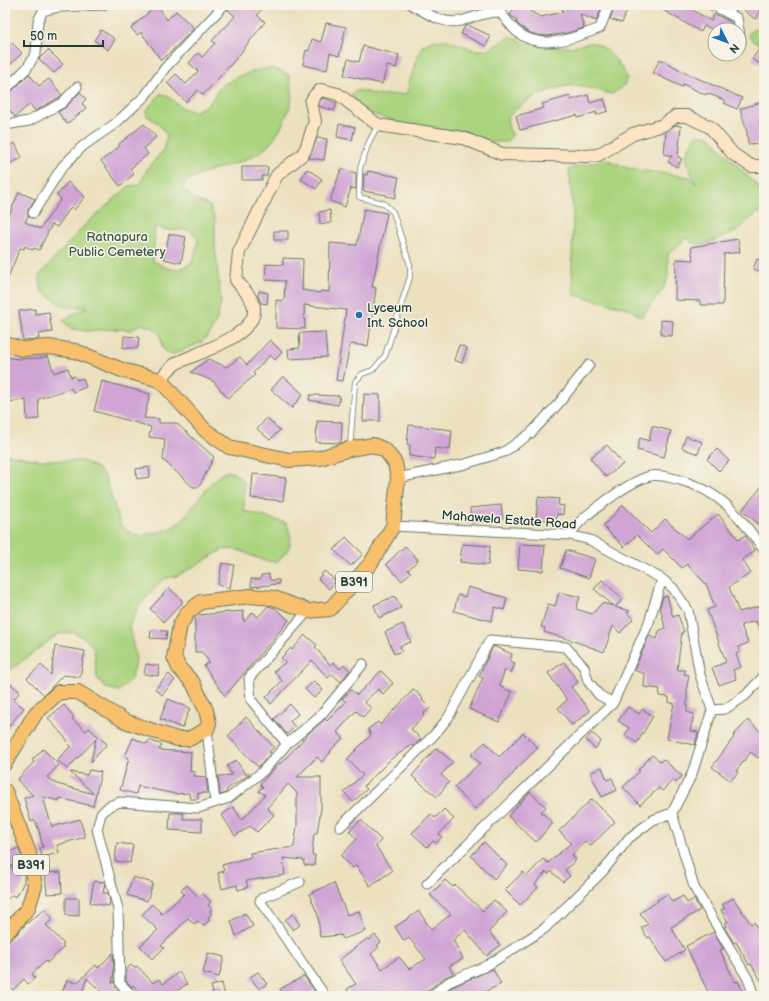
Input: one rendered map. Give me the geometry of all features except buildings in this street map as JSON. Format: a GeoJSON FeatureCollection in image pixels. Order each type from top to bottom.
{"type":"FeatureCollection","features":[{"type":"Feature","properties":{"kind":"main road"},"geometry":{"type":"LineString","coordinates":[[5,344],[22,349],[49,347],[75,351],[122,370],[160,380]]}},
{"type":"Feature","properties":{"kind":"main road","name":"B391"},"geometry":{"type":"LineString","coordinates":[[160,380],[205,430],[229,447],[289,460],[320,458],[349,449],[373,445],[385,450],[395,463],[398,478],[393,526],[370,563],[330,610],[308,611],[274,598],[250,596],[201,602],[188,612],[180,625],[174,657],[179,668],[193,683],[206,710],[209,723],[207,729]]}},
{"type":"Feature","properties":{"kind":"main road"},"geometry":{"type":"LineString","coordinates":[[5,762],[36,713],[59,692],[78,692],[125,721],[177,739],[189,739],[207,729]]}},
{"type":"Feature","properties":{"kind":"main road","name":"B391"},"geometry":{"type":"LineString","coordinates":[[5,791],[29,853],[35,886],[28,908],[5,933]]}},
{"type":"Feature","properties":{"kind":"street"},"geometry":{"type":"LineString","coordinates":[[5,90],[27,68],[36,54],[38,21],[43,11],[59,7],[103,5]]}},
{"type":"Feature","properties":{"kind":"street"},"geometry":{"type":"LineString","coordinates":[[33,213],[62,167],[83,146],[116,123],[145,96],[165,68],[224,5]]}},
{"type":"Feature","properties":{"kind":"street"},"geometry":{"type":"LineString","coordinates":[[412,5],[431,10],[442,21],[458,21],[489,11],[500,12],[517,31],[533,40],[555,42],[574,39],[600,28],[609,5]]}},
{"type":"Feature","properties":{"kind":"street"},"geometry":{"type":"LineString","coordinates":[[712,5],[737,18],[738,22]]}},
{"type":"Feature","properties":{"kind":"street"},"geometry":{"type":"LineString","coordinates":[[5,125],[29,121],[62,103],[77,88]]}},
{"type":"Feature","properties":{"kind":"street"},"geometry":{"type":"LineString","coordinates":[[160,380],[176,363],[224,343],[250,323],[254,309],[250,297],[236,280],[239,252],[277,175],[303,154],[315,121],[311,102],[315,95],[321,90],[338,94],[378,125],[463,138],[502,154],[598,155],[633,134],[663,125],[676,116],[687,116],[710,127],[733,154],[751,166],[764,166]]}},
{"type":"Feature","properties":{"kind":"street"},"geometry":{"type":"LineString","coordinates":[[398,478],[465,464],[504,452],[531,433],[559,403],[589,365]]}},
{"type":"Feature","properties":{"kind":"street"},"geometry":{"type":"LineString","coordinates":[[570,535],[573,529],[589,513],[624,488],[649,476],[661,475],[692,483],[725,502],[741,518],[764,550]]}},
{"type":"Feature","properties":{"kind":"street","name":"Mahawela Estate Road"},"geometry":{"type":"LineString","coordinates":[[393,526],[570,535],[590,540],[662,579],[673,588],[688,610],[700,675],[712,710]]}},
{"type":"Feature","properties":{"kind":"street"},"geometry":{"type":"LineString","coordinates":[[427,884],[613,703],[649,622],[662,579]]}},
{"type":"Feature","properties":{"kind":"street"},"geometry":{"type":"LineString","coordinates":[[287,744],[251,700],[249,678],[308,611]]}},
{"type":"Feature","properties":{"kind":"street"},"geometry":{"type":"LineString","coordinates":[[340,827],[434,736],[448,718],[490,640],[566,647],[584,667],[588,681],[599,695],[613,703]]}},
{"type":"Feature","properties":{"kind":"street"},"geometry":{"type":"LineString","coordinates":[[132,996],[120,983],[118,909],[97,829],[101,814],[109,806],[120,802],[198,808],[228,798],[262,772],[287,744],[321,715],[363,664]]}},
{"type":"Feature","properties":{"kind":"street"},"geometry":{"type":"LineString","coordinates":[[431,996],[449,982],[488,965],[544,929],[603,871],[630,838],[653,820],[672,813],[692,774],[712,710],[724,709],[745,696],[764,676]]}},
{"type":"Feature","properties":{"kind":"street"},"geometry":{"type":"LineString","coordinates":[[207,729],[215,802]]}},
{"type":"Feature","properties":{"kind":"street"},"geometry":{"type":"LineString","coordinates":[[672,813],[694,887],[748,979],[754,996]]}},
{"type":"Feature","properties":{"kind":"street"},"geometry":{"type":"LineString","coordinates":[[300,882],[262,898],[260,901],[325,996]]}},
{"type":"Feature","properties":{"kind":"lane"},"geometry":{"type":"LineString","coordinates":[[349,449],[355,382],[362,374],[373,370],[385,356],[410,277],[410,265],[393,212],[383,203],[359,197],[360,168],[369,142],[378,125]]}},
{"type":"Feature","properties":{"kind":"green space"},"geometry":{"type":"Polygon","coordinates":[[[764,23],[764,47],[752,40],[748,35],[751,31],[764,23]]]}},
{"type":"Feature","properties":{"kind":"green space"},"geometry":{"type":"Polygon","coordinates":[[[510,36],[524,43],[543,46],[571,47],[594,43],[609,52],[622,68],[627,78],[623,87],[612,94],[581,86],[572,86],[551,90],[530,99],[521,105],[507,119],[509,129],[513,135],[506,142],[490,142],[461,132],[408,126],[370,113],[360,107],[351,94],[358,90],[377,95],[406,94],[415,63],[422,46],[432,41],[447,40],[475,50],[488,50],[510,36]]]}},
{"type":"Feature","properties":{"kind":"green space","name":"Ratnapura Public Cemetery"},"geometry":{"type":"Polygon","coordinates":[[[272,68],[289,75],[292,91],[291,103],[275,138],[265,149],[253,156],[240,162],[199,175],[185,182],[183,190],[192,198],[210,206],[215,219],[215,246],[221,302],[216,322],[209,335],[202,342],[171,355],[163,349],[160,335],[153,328],[141,324],[132,330],[113,329],[86,331],[72,329],[63,321],[88,307],[64,307],[42,291],[39,276],[85,225],[129,186],[140,185],[147,169],[163,151],[167,135],[158,123],[147,116],[146,111],[161,93],[181,107],[193,112],[209,104],[221,86],[239,76],[258,70],[272,68]],[[155,226],[153,261],[167,268],[176,270],[191,264],[196,252],[198,239],[194,234],[187,230],[167,230],[155,226]]]}},
{"type":"Feature","properties":{"kind":"green space"},"geometry":{"type":"Polygon","coordinates":[[[698,134],[709,136],[756,185],[764,191],[764,213],[758,213],[747,221],[738,231],[703,245],[691,242],[688,237],[668,254],[668,278],[663,289],[641,317],[628,308],[574,295],[572,269],[573,210],[569,169],[605,159],[631,169],[690,177],[696,184],[688,164],[687,154],[692,142],[698,134]]]}},
{"type":"Feature","properties":{"kind":"green space"},"geometry":{"type":"Polygon","coordinates":[[[5,454],[40,460],[83,461],[98,469],[105,477],[121,526],[136,536],[163,531],[177,524],[220,475],[226,472],[231,472],[236,474],[244,482],[244,511],[287,523],[290,535],[290,544],[286,553],[277,562],[264,561],[239,550],[224,549],[177,576],[163,579],[138,607],[129,627],[136,659],[131,679],[119,691],[106,688],[97,678],[94,649],[86,639],[73,632],[58,634],[5,674],[5,454]]]}},
{"type":"Feature","properties":{"kind":"place","name":"Lyceum Int. School"},"geometry":{"type":"Point","coordinates":[359,315]}}]}
